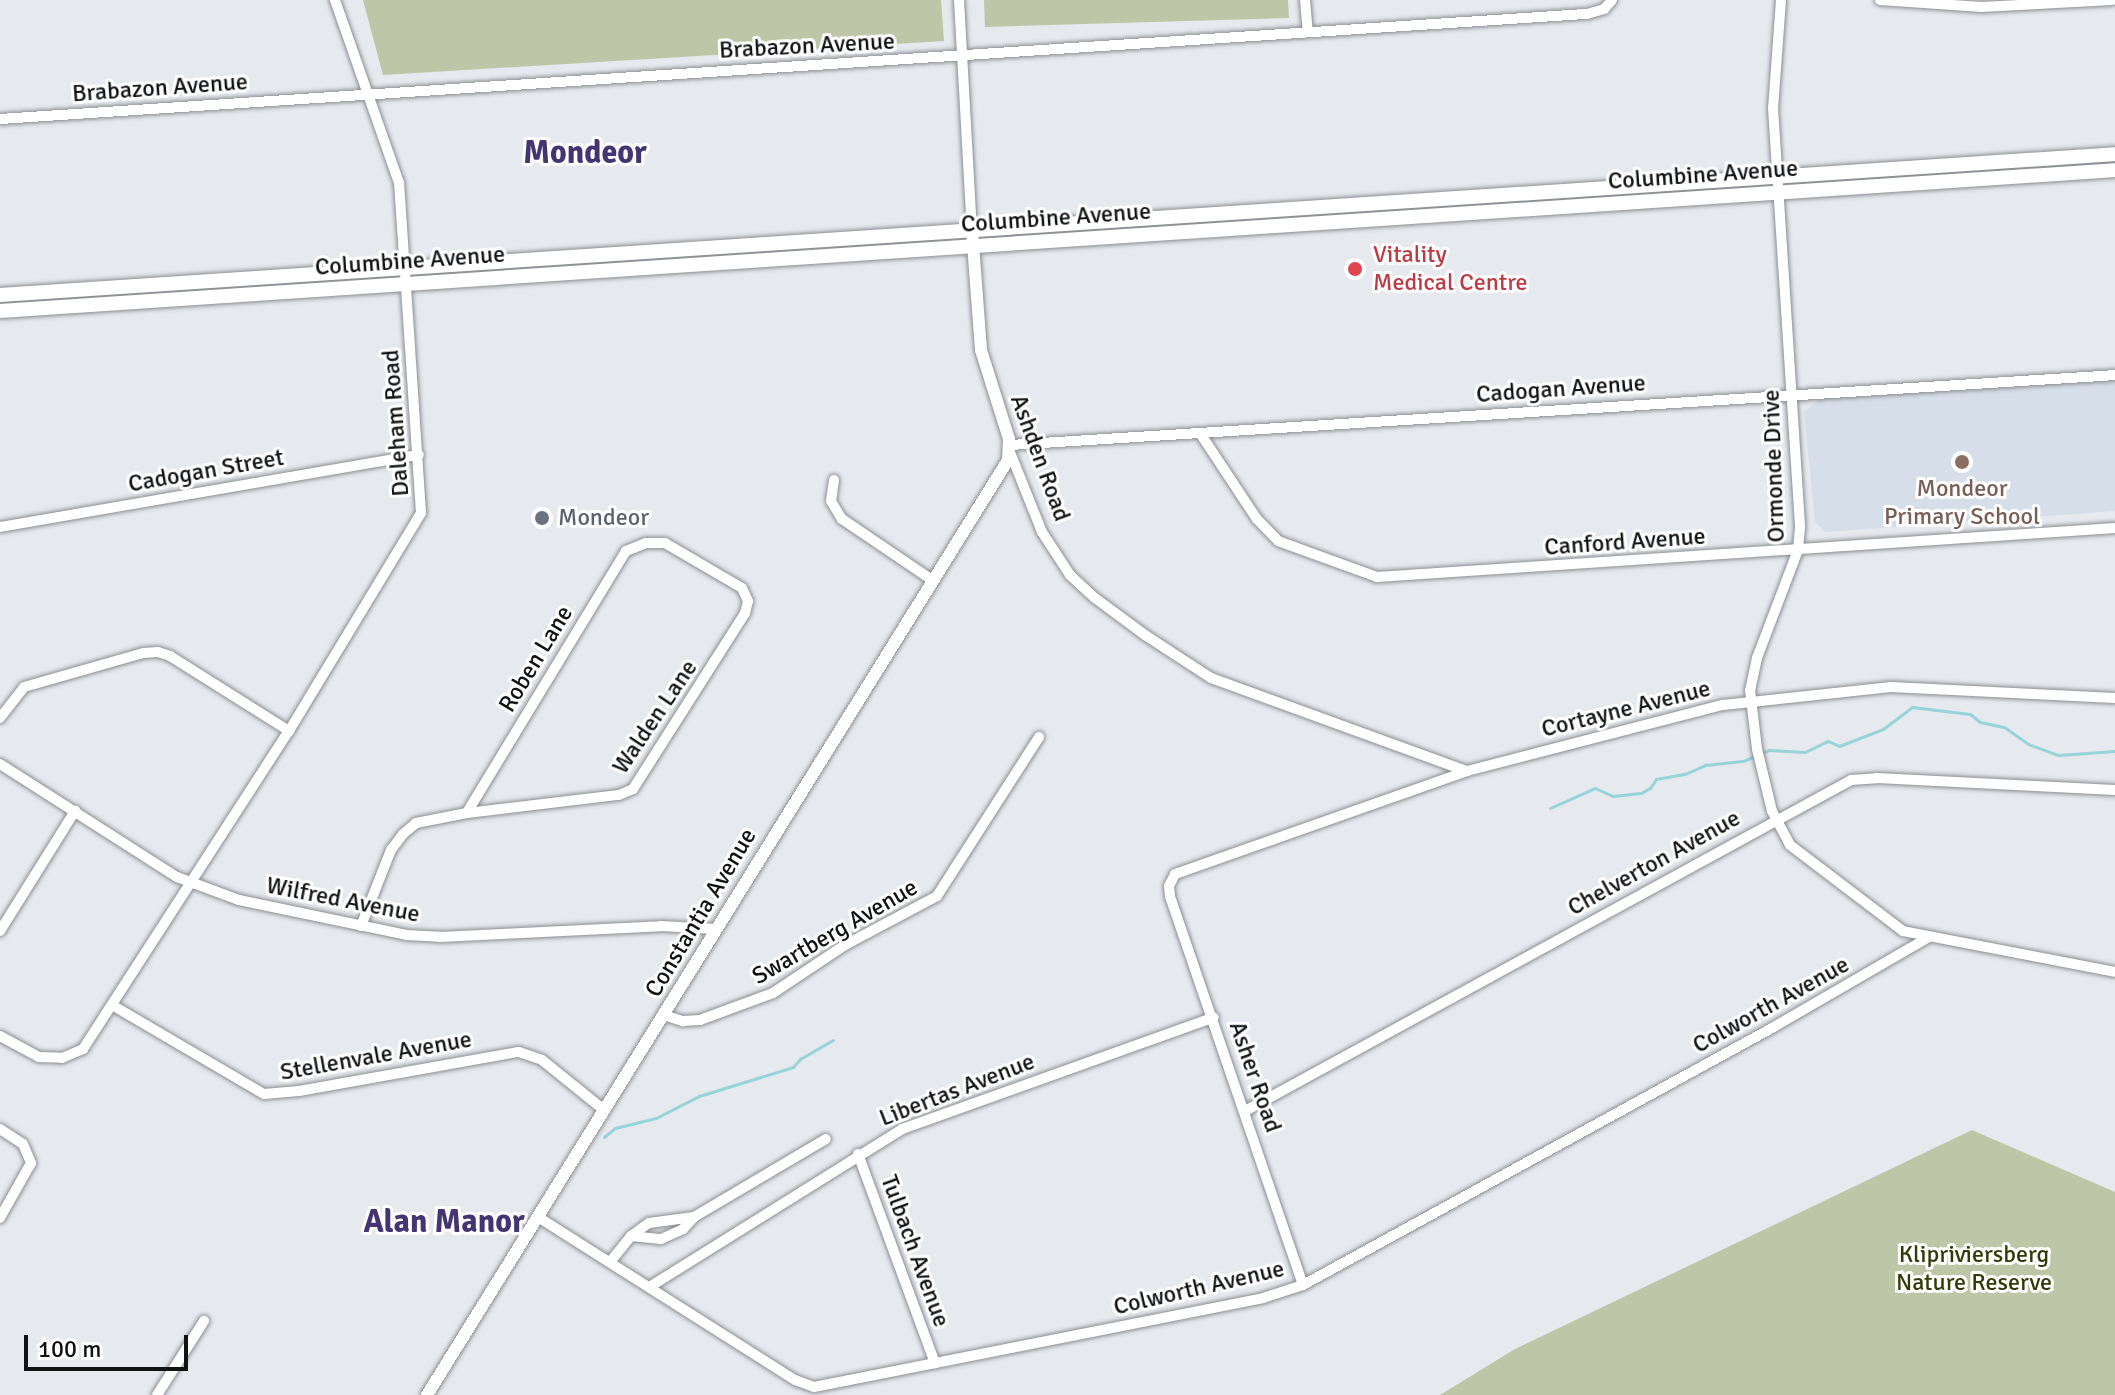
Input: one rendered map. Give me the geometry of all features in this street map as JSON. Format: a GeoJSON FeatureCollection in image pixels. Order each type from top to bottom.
{"type":"FeatureCollection","features":[{"type":"Feature","properties":{"kind":"main road","name":"Columbine Avenue"},"geometry":{"type":"LineString","coordinates":[[0,311],[183,298],[406,276],[1572,198],[1778,176],[2115,154]]}},
{"type":"Feature","properties":{"kind":"main road"},"geometry":{"type":"LineString","coordinates":[[1994,162],[1995,178]]}},
{"type":"Feature","properties":{"kind":"main road","name":"Columbine Avenue"},"geometry":{"type":"LineString","coordinates":[[1572,198],[1779,193],[2115,170]]}},
{"type":"Feature","properties":{"kind":"main road","name":"Columbine Avenue"},"geometry":{"type":"LineString","coordinates":[[0,295],[183,282],[406,276]]}},
{"type":"Feature","properties":{"kind":"main road"},"geometry":{"type":"LineString","coordinates":[[183,282],[183,298]]}},
{"type":"Feature","properties":{"kind":"street","name":"Daleham Road"},"geometry":{"type":"LineString","coordinates":[[0,1036],[39,1057],[73,1055],[83,1049],[289,731],[418,519],[422,504],[399,183],[335,0]]}},
{"type":"Feature","properties":{"kind":"street","name":"Ashden Road"},"geometry":{"type":"LineString","coordinates":[[959,0],[981,350],[1010,448],[1042,532],[1070,575],[1145,635],[1211,678],[1467,771]]}},
{"type":"Feature","properties":{"kind":"street"},"geometry":{"type":"LineString","coordinates":[[1305,0],[1308,32]]}},
{"type":"Feature","properties":{"kind":"street","name":"Brabazon Avenue"},"geometry":{"type":"LineString","coordinates":[[0,119],[1596,13],[1612,0]]}},
{"type":"Feature","properties":{"kind":"street","name":"Ormonde Drive"},"geometry":{"type":"LineString","coordinates":[[1781,0],[1773,87],[1801,512],[1798,550],[1757,658],[1749,700],[1759,762],[1775,819],[1790,845],[1903,931],[2115,972]]}},
{"type":"Feature","properties":{"kind":"street"},"geometry":{"type":"LineString","coordinates":[[1880,0],[1982,7],[2112,0]]}},
{"type":"Feature","properties":{"kind":"street","name":"Cadogan Avenue"},"geometry":{"type":"LineString","coordinates":[[1010,448],[1200,433],[2115,375]]}},
{"type":"Feature","properties":{"kind":"street","name":"Canford Avenue"},"geometry":{"type":"LineString","coordinates":[[1200,433],[1269,533],[1289,547],[1368,576],[1392,578],[2115,528]]}},
{"type":"Feature","properties":{"kind":"street","name":"Constantia Avenue"},"geometry":{"type":"LineString","coordinates":[[427,1395],[1003,469],[1010,448]]}},
{"type":"Feature","properties":{"kind":"street","name":"Cadogan Street"},"geometry":{"type":"LineString","coordinates":[[0,527],[419,455]]}},
{"type":"Feature","properties":{"kind":"street"},"geometry":{"type":"LineString","coordinates":[[834,480],[831,501],[842,519],[932,580]]}},
{"type":"Feature","properties":{"kind":"street","name":"Walden Lane"},"geometry":{"type":"LineString","coordinates":[[361,926],[381,871],[403,834],[430,818],[619,795],[633,789],[642,779],[748,604],[742,588],[717,570],[670,545],[652,542]]}},
{"type":"Feature","properties":{"kind":"street","name":"Roben Lane"},"geometry":{"type":"LineString","coordinates":[[467,813],[620,557],[636,546],[652,542]]}},
{"type":"Feature","properties":{"kind":"street"},"geometry":{"type":"LineString","coordinates":[[0,718],[14,696],[31,685],[158,652],[170,656],[289,731]]}},
{"type":"Feature","properties":{"kind":"street","name":"Cortayne Avenue"},"geometry":{"type":"LineString","coordinates":[[1170,882],[1188,867],[1467,771],[1749,700],[1891,687],[2115,698]]}},
{"type":"Feature","properties":{"kind":"street","name":"Swartberg Avenue"},"geometry":{"type":"LineString","coordinates":[[664,1015],[683,1021],[700,1020],[773,993],[845,945],[937,896],[1039,737]]}},
{"type":"Feature","properties":{"kind":"street","name":"Wilfred Avenue"},"geometry":{"type":"LineString","coordinates":[[0,764],[190,884],[222,896],[361,926],[440,937],[661,926],[716,929]]}},
{"type":"Feature","properties":{"kind":"street","name":"Chelverton Avenue"},"geometry":{"type":"LineString","coordinates":[[1245,1111],[1826,791],[1859,779],[2115,790]]}},
{"type":"Feature","properties":{"kind":"street"},"geometry":{"type":"LineString","coordinates":[[0,931],[75,811]]}},
{"type":"Feature","properties":{"kind":"street","name":"Asher Road"},"geometry":{"type":"LineString","coordinates":[[1170,882],[1170,896],[1214,1017],[1303,1285]]}},
{"type":"Feature","properties":{"kind":"street","name":"Colworth Avenue"},"geometry":{"type":"LineString","coordinates":[[538,1217],[651,1286],[732,1341],[807,1385],[822,1387],[1263,1298],[1303,1285],[1772,1028],[1929,937]]}},
{"type":"Feature","properties":{"kind":"street","name":"Stellenvale Avenue"},"geometry":{"type":"LineString","coordinates":[[112,1005],[264,1094],[299,1091],[512,1052],[542,1060],[604,1110]]}},
{"type":"Feature","properties":{"kind":"street","name":"Libertas Avenue"},"geometry":{"type":"LineString","coordinates":[[651,1286],[858,1154],[918,1121],[1214,1017]]}},
{"type":"Feature","properties":{"kind":"street"},"geometry":{"type":"LineString","coordinates":[[0,1129],[23,1144],[31,1163],[0,1218]]}},
{"type":"Feature","properties":{"kind":"street"},"geometry":{"type":"LineString","coordinates":[[631,1236],[661,1239],[683,1229],[694,1217],[826,1139]]}},
{"type":"Feature","properties":{"kind":"street","name":"Tulbach Avenue"},"geometry":{"type":"LineString","coordinates":[[858,1154],[935,1363]]}},
{"type":"Feature","properties":{"kind":"street"},"geometry":{"type":"LineString","coordinates":[[610,1262],[631,1236],[649,1223],[694,1217]]}},
{"type":"Feature","properties":{"kind":"street"},"geometry":{"type":"LineString","coordinates":[[157,1395],[204,1321]]}},
{"type":"Feature","properties":{"kind":"shaded area","name":"Mondeor Primary School"},"geometry":{"type":"Polygon","coordinates":[[[2115,378],[2115,511],[1825,532],[1815,522],[1804,412],[1821,398],[2115,378]]]}},
{"type":"Feature","properties":{"kind":"green space"},"geometry":{"type":"Polygon","coordinates":[[[363,0],[941,0],[944,41],[383,75],[363,0]]]}},
{"type":"Feature","properties":{"kind":"green space"},"geometry":{"type":"Polygon","coordinates":[[[984,0],[1288,0],[1289,18],[985,27],[984,0]]]}},
{"type":"Feature","properties":{"kind":"green space","name":"Klipriviersberg Nature Reserve"},"geometry":{"type":"Polygon","coordinates":[[[1972,1130],[2115,1192],[2115,1395],[1440,1395],[1515,1349],[1972,1130]]]}},
{"type":"Feature","properties":{"kind":"waterway"},"geometry":{"type":"LineString","coordinates":[[1550,808],[1595,788],[1613,796],[1641,793],[1650,788],[1656,779],[1685,774],[1705,765],[1743,761],[1769,750],[1805,752],[1828,741],[1839,746],[1883,729],[1912,707],[1970,714],[1980,722],[2004,727],[2028,744],[2059,755],[2115,751]]}},
{"type":"Feature","properties":{"kind":"waterway"},"geometry":{"type":"LineString","coordinates":[[604,1137],[615,1128],[656,1118],[699,1096],[793,1067],[800,1059],[833,1040]]}},
{"type":"Feature","properties":{"kind":"place","name":"Vitality Medical Centre"},"geometry":{"type":"Point","coordinates":[1355,269]}},
{"type":"Feature","properties":{"kind":"place","name":"Mondeor Primary School"},"geometry":{"type":"Point","coordinates":[1962,462]}},
{"type":"Feature","properties":{"kind":"place","name":"Mondeor"},"geometry":{"type":"Point","coordinates":[542,518]}},
{"type":"Feature","properties":{"kind":"district","name":"Mondeor"},"geometry":{"type":"Point","coordinates":[585,153]}},
{"type":"Feature","properties":{"kind":"district","name":"Alan Manor"},"geometry":{"type":"Point","coordinates":[444,1222]}}]}
